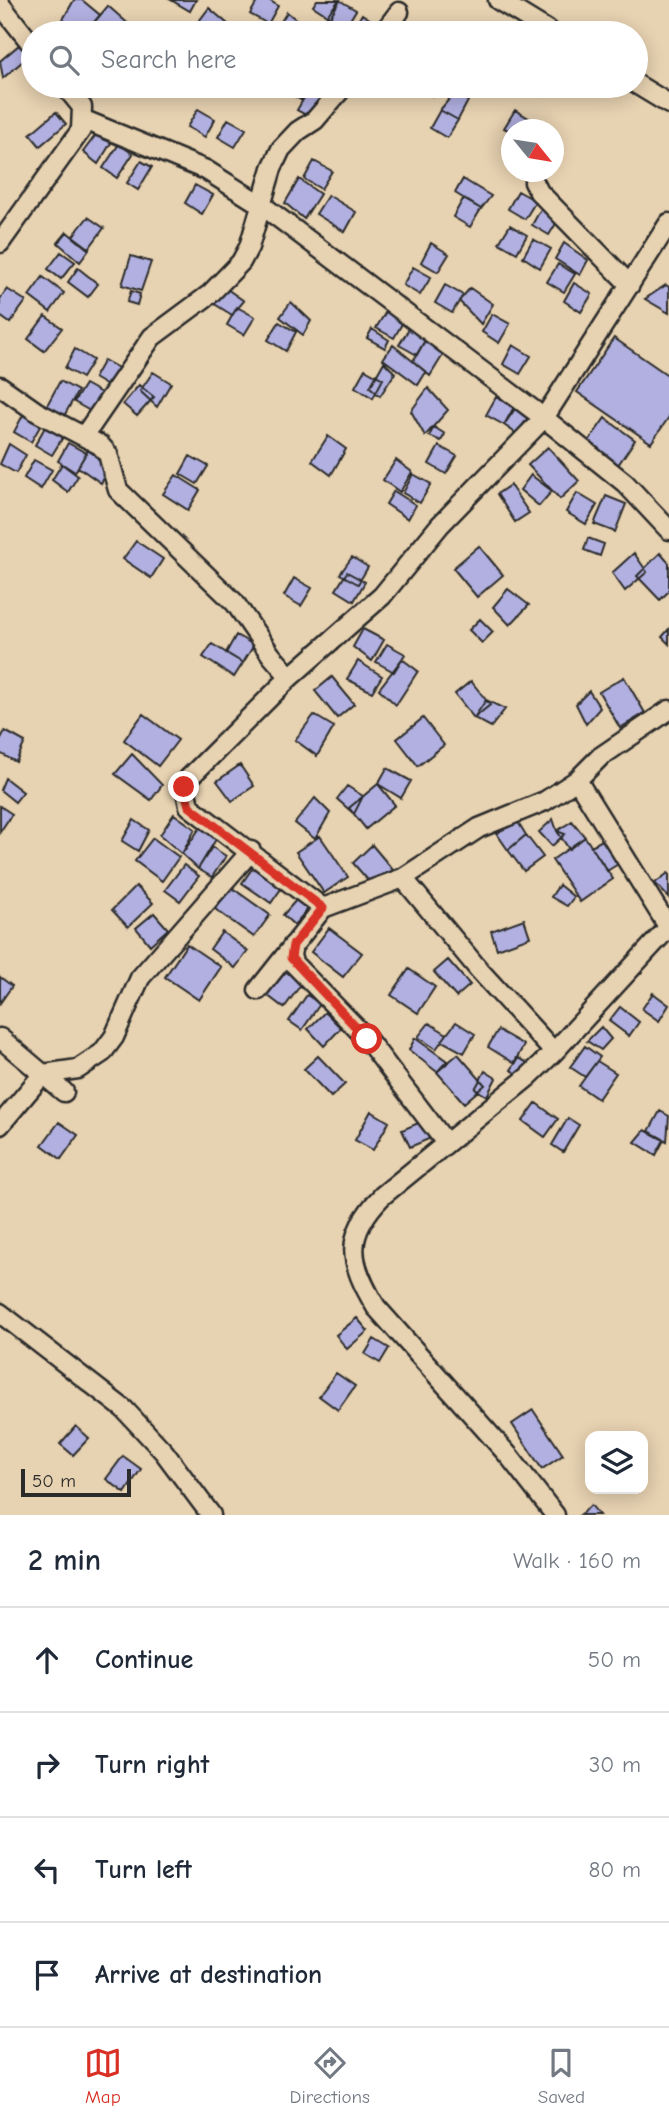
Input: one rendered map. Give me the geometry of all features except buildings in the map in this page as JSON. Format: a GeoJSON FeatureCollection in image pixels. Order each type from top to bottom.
{"type":"FeatureCollection","features":[{"type":"Feature","properties":{"kind":"street"},"geometry":{"type":"LineString","coordinates":[[498,0],[532,21]]}},
{"type":"Feature","properties":{"kind":"street"},"geometry":{"type":"LineString","coordinates":[[0,4],[21,31]]}},
{"type":"Feature","properties":{"kind":"street"},"geometry":{"type":"LineString","coordinates":[[392,21],[399,12]]}},
{"type":"Feature","properties":{"kind":"street"},"geometry":{"type":"LineString","coordinates":[[648,91],[669,104]]}},
{"type":"Feature","properties":{"kind":"street"},"geometry":{"type":"LineString","coordinates":[[0,243],[75,141],[82,119],[82,107],[75,98]]}},
{"type":"Feature","properties":{"kind":"street"},"geometry":{"type":"LineString","coordinates":[[84,436],[152,337],[210,294],[241,262],[263,206],[272,168],[281,149],[298,131],[315,121],[334,98]]}},
{"type":"Feature","properties":{"kind":"street"},"geometry":{"type":"LineString","coordinates":[[82,119],[206,170],[263,206],[544,418],[625,483],[669,530]]}},
{"type":"Feature","properties":{"kind":"street"},"geometry":{"type":"LineString","coordinates":[[534,182],[539,192],[630,285]]}},
{"type":"Feature","properties":{"kind":"street"},"geometry":{"type":"LineString","coordinates":[[323,908],[189,806],[184,787],[189,778],[290,677],[382,596],[440,525],[544,418],[669,223]]}},
{"type":"Feature","properties":{"kind":"street"},"geometry":{"type":"LineString","coordinates":[[0,386],[37,412],[100,445],[108,454],[118,490],[235,603],[271,656],[290,677]]}},
{"type":"Feature","properties":{"kind":"street"},"geometry":{"type":"LineString","coordinates":[[258,990],[323,908],[403,878],[479,828],[545,801],[577,780],[600,757],[669,710]]}},
{"type":"Feature","properties":{"kind":"street"},"geometry":{"type":"LineString","coordinates":[[555,1515],[509,1456],[376,1307],[360,1281],[352,1248],[369,1210],[528,1077],[669,928],[577,780]]}},
{"type":"Feature","properties":{"kind":"street"},"geometry":{"type":"LineString","coordinates":[[0,1125],[43,1074],[78,1069],[102,1053],[114,1037],[140,978],[251,851]]}},
{"type":"Feature","properties":{"kind":"street"},"geometry":{"type":"LineString","coordinates":[[403,878],[480,971],[554,1052]]}},
{"type":"Feature","properties":{"kind":"street"},"geometry":{"type":"LineString","coordinates":[[293,945],[293,963],[367,1039],[446,1143]]}},
{"type":"Feature","properties":{"kind":"street"},"geometry":{"type":"LineString","coordinates":[[0,1038],[64,1092]]}},
{"type":"Feature","properties":{"kind":"street"},"geometry":{"type":"LineString","coordinates":[[0,1313],[124,1409],[163,1452],[211,1515]]}},
{"type":"Feature","properties":{"kind":"route"},"geometry":{"type":"LineString","coordinates":[[184,787],[189,806],[323,908],[293,945],[291,958],[367,1039]]}}]}
